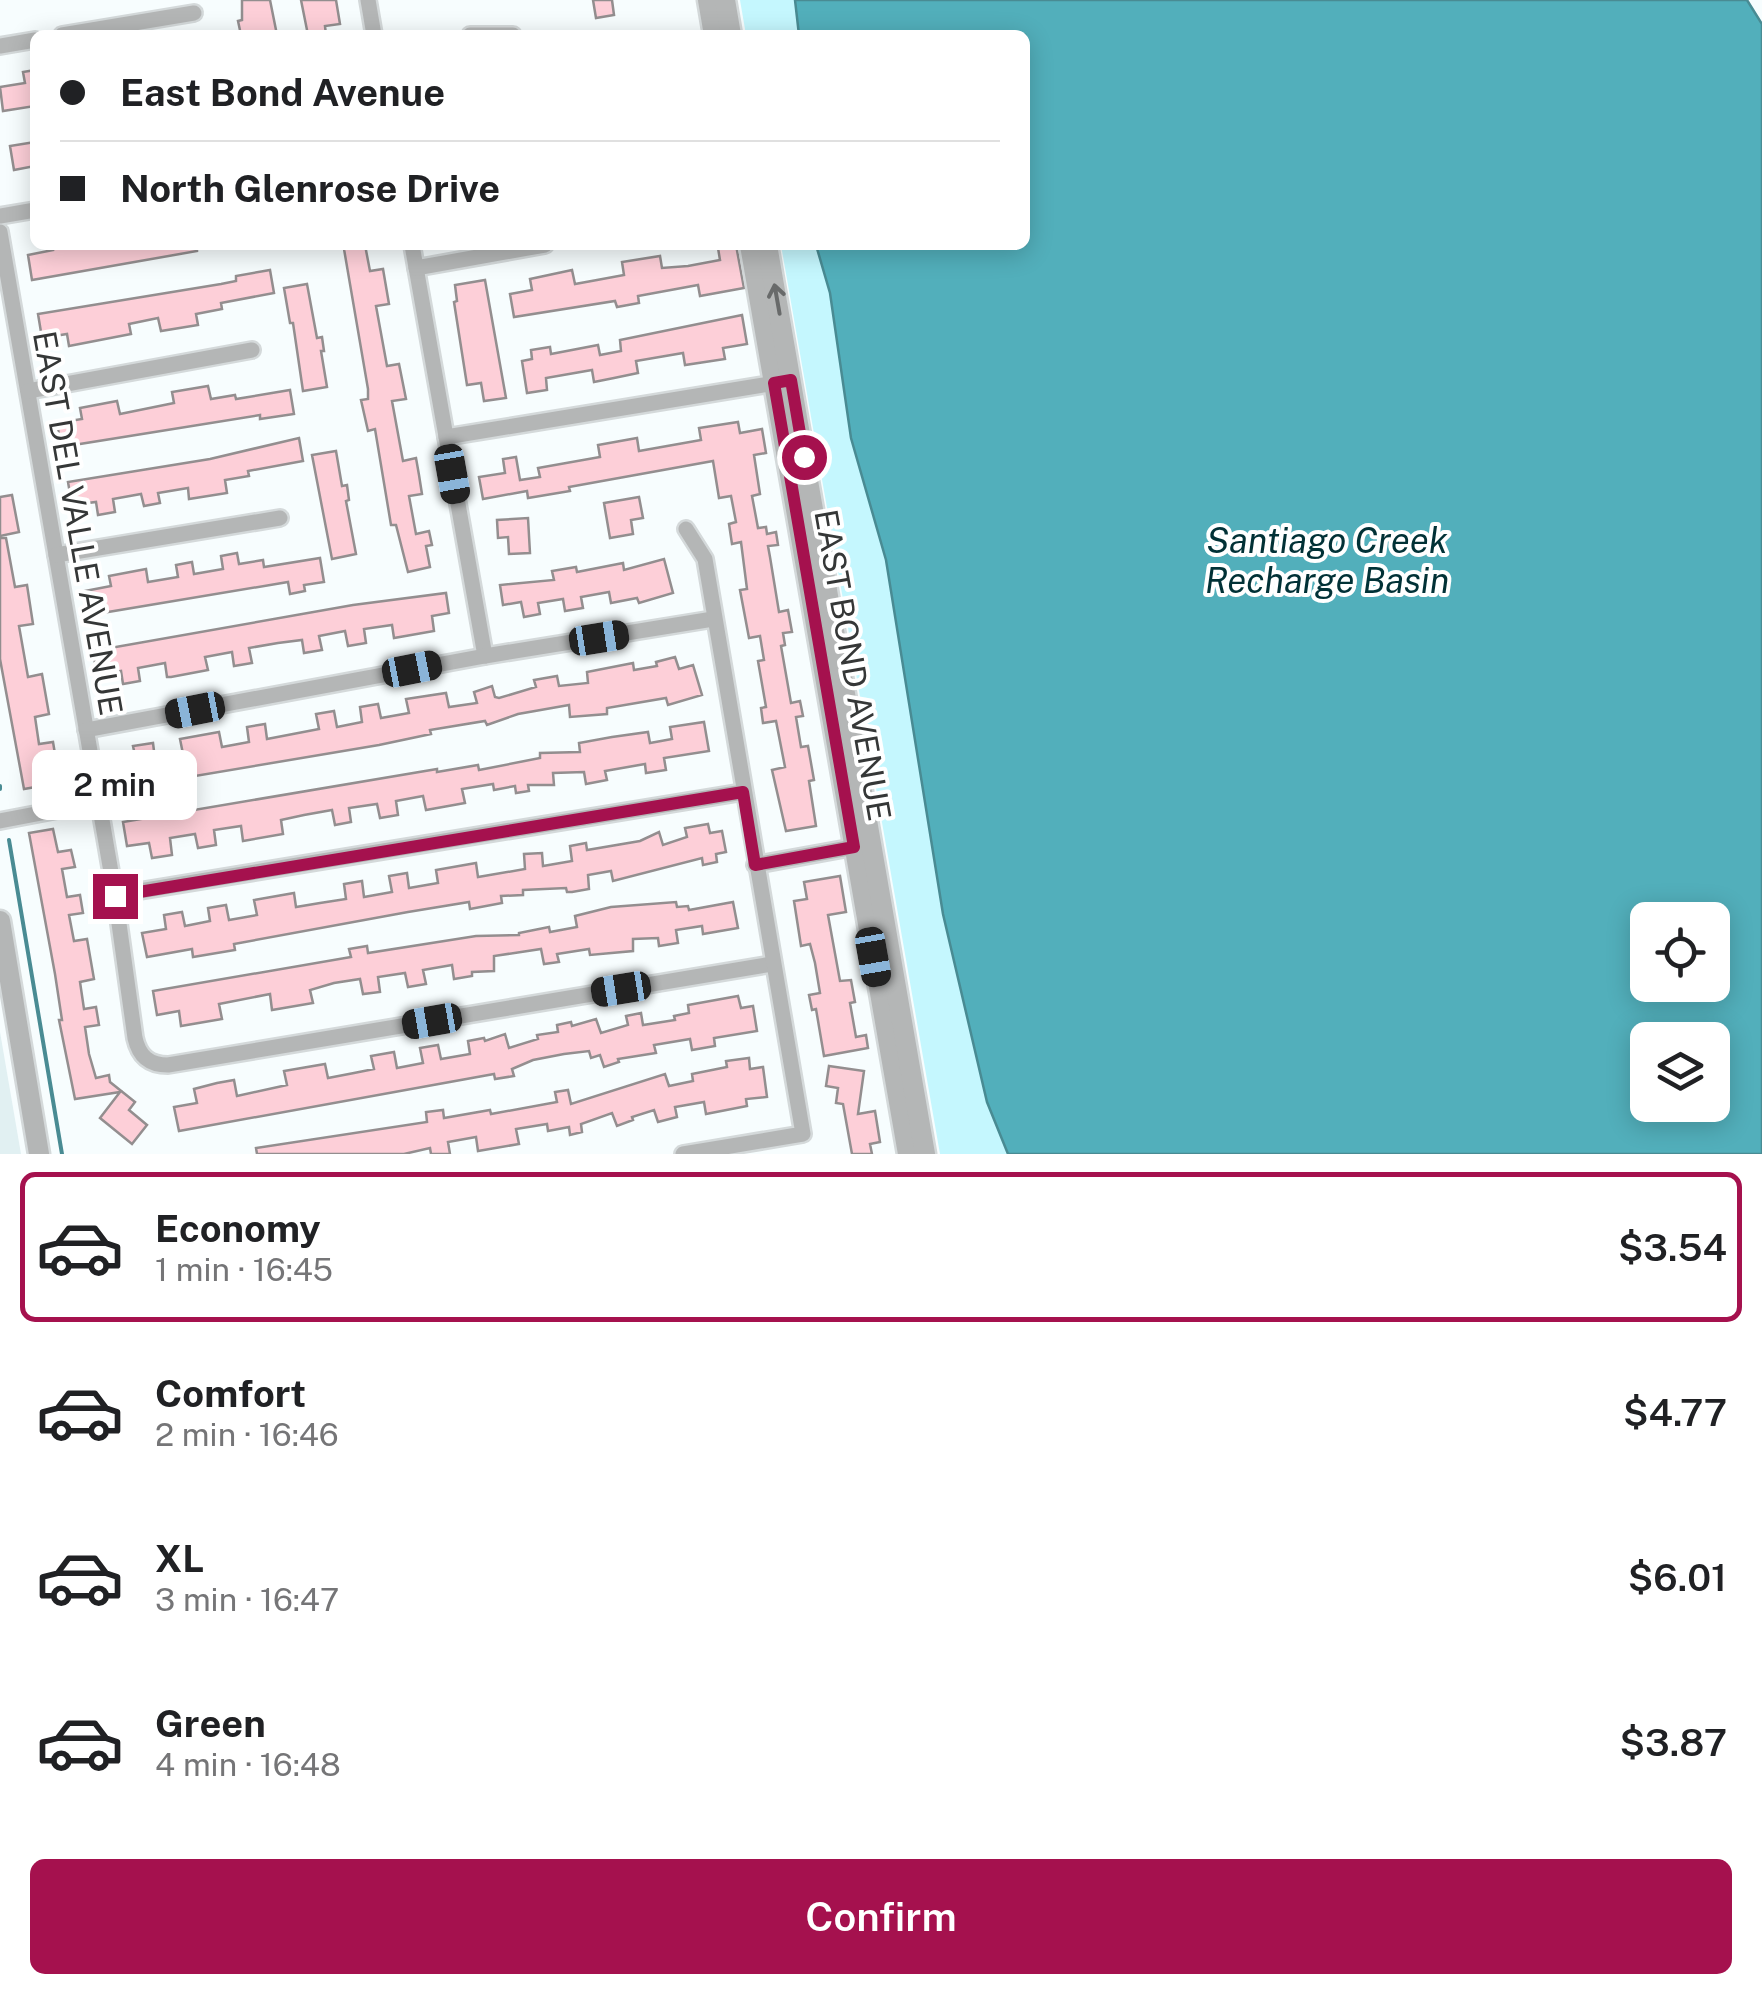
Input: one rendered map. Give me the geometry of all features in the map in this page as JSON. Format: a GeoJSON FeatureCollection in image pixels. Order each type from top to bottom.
{"type":"FeatureCollection","features":[{"type":"Feature","properties":{"kind":"street"},"geometry":{"type":"LineString","coordinates":[[368,0],[373,30]]}},
{"type":"Feature","properties":{"kind":"street"},"geometry":{"type":"LineString","coordinates":[[708,0],[713,30]]}},
{"type":"Feature","properties":{"kind":"street"},"geometry":{"type":"LineString","coordinates":[[725,0],[730,30]]}},
{"type":"Feature","properties":{"kind":"street"},"geometry":{"type":"LineString","coordinates":[[91,30],[194,12]]}},
{"type":"Feature","properties":{"kind":"street"},"geometry":{"type":"LineString","coordinates":[[0,46],[30,41]]}},
{"type":"Feature","properties":{"kind":"street"},"geometry":{"type":"LineString","coordinates":[[0,216],[30,211]]}},
{"type":"Feature","properties":{"kind":"street","name":"EAST DEL VALLE AVENUE"},"geometry":{"type":"LineString","coordinates":[[0,232],[115,896],[135,1038],[145,1059],[168,1065],[772,964]]}},
{"type":"Feature","properties":{"kind":"street"},"geometry":{"type":"LineString","coordinates":[[413,250],[484,656]]}},
{"type":"Feature","properties":{"kind":"street"},"geometry":{"type":"LineString","coordinates":[[416,268],[517,250]]}},
{"type":"Feature","properties":{"kind":"street","name":"EAST BOND AVENUE"},"geometry":{"type":"LineString","coordinates":[[751,250],[782,382],[863,845],[925,1154]]}},
{"type":"Feature","properties":{"kind":"street","name":"EAST BOND AVENUE"},"geometry":{"type":"LineString","coordinates":[[769,250],[782,382]]}},
{"type":"Feature","properties":{"kind":"street"},"geometry":{"type":"LineString","coordinates":[[28,390],[252,350]]}},
{"type":"Feature","properties":{"kind":"street"},"geometry":{"type":"LineString","coordinates":[[446,437],[782,382]]}},
{"type":"Feature","properties":{"kind":"street"},"geometry":{"type":"LineString","coordinates":[[56,555],[280,518]]}},
{"type":"Feature","properties":{"kind":"street"},"geometry":{"type":"LineString","coordinates":[[683,1154],[803,1134],[705,560],[686,530]]}},
{"type":"Feature","properties":{"kind":"street"},"geometry":{"type":"LineString","coordinates":[[86,730],[484,656],[713,619]]}},
{"type":"Feature","properties":{"kind":"street"},"geometry":{"type":"LineString","coordinates":[[115,896],[743,792]]}},
{"type":"Feature","properties":{"kind":"street"},"geometry":{"type":"LineString","coordinates":[[0,821],[99,802]]}},
{"type":"Feature","properties":{"kind":"street"},"geometry":{"type":"LineString","coordinates":[[755,865],[863,845]]}},
{"type":"Feature","properties":{"kind":"street","name":"EAST BOND AVENUE"},"geometry":{"type":"LineString","coordinates":[[863,845],[908,1154]]}},
{"type":"Feature","properties":{"kind":"street"},"geometry":{"type":"LineString","coordinates":[[0,921],[40,1154]]}},
{"type":"Feature","properties":{"kind":"shaded area"},"geometry":{"type":"Polygon","coordinates":[[[740,0],[795,0],[798,30],[745,30],[740,0]]]}},
{"type":"Feature","properties":{"kind":"shaded area"},"geometry":{"type":"Polygon","coordinates":[[[782,250],[817,250],[830,293],[851,438],[886,560],[943,914],[987,1102],[1008,1154],[940,1154],[782,250]]]}},
{"type":"Feature","properties":{"kind":"shaded area"},"geometry":{"type":"Polygon","coordinates":[[[0,1032],[21,1154],[0,1154],[0,1032]]]}},
{"type":"Feature","properties":{"kind":"water","name":"Santiago Creek Recharge Basin"},"geometry":{"type":"Polygon","coordinates":[[[795,0],[1747,0],[1762,24],[1762,1154],[1008,1154],[987,1102],[943,914],[886,560],[851,438],[830,293],[817,250],[1030,250],[1030,30],[798,30],[795,0]]]}},
{"type":"Feature","properties":{"kind":"building"},"geometry":{"type":"Polygon","coordinates":[[[242,0],[270,0],[276,30],[240,30],[238,21],[242,20],[242,0]]]}},
{"type":"Feature","properties":{"kind":"building"},"geometry":{"type":"Polygon","coordinates":[[[301,0],[336,0],[340,24],[325,26],[325,30],[307,30],[301,0]]]}},
{"type":"Feature","properties":{"kind":"building"},"geometry":{"type":"Polygon","coordinates":[[[593,0],[612,0],[614,15],[596,18],[593,0]]]}},
{"type":"Feature","properties":{"kind":"building"},"geometry":{"type":"Polygon","coordinates":[[[30,71],[30,107],[3,111],[0,87],[25,83],[23,72],[30,71]]]}},
{"type":"Feature","properties":{"kind":"building"},"geometry":{"type":"Polygon","coordinates":[[[30,143],[30,167],[14,170],[10,146],[30,143]]]}},
{"type":"Feature","properties":{"kind":"building"},"geometry":{"type":"Polygon","coordinates":[[[53,250],[197,250],[32,280],[28,255],[53,250]]]}},
{"type":"Feature","properties":{"kind":"building"},"geometry":{"type":"Polygon","coordinates":[[[344,250],[366,250],[370,271],[383,269],[389,304],[376,306],[387,366],[399,364],[406,399],[392,401],[403,461],[416,458],[422,494],[409,496],[416,534],[429,531],[432,545],[426,546],[430,567],[408,572],[396,525],[391,525],[375,429],[368,431],[361,400],[368,399],[344,250]]]}},
{"type":"Feature","properties":{"kind":"building"},"geometry":{"type":"Polygon","coordinates":[[[718,250],[737,250],[744,288],[700,296],[698,285],[638,296],[639,303],[617,307],[615,301],[514,317],[510,294],[532,290],[530,279],[572,270],[575,284],[624,275],[622,262],[660,256],[662,268],[720,260],[718,250]]]}},
{"type":"Feature","properties":{"kind":"building"},"geometry":{"type":"Polygon","coordinates":[[[270,270],[274,293],[221,303],[222,309],[196,314],[198,325],[161,331],[158,318],[129,324],[131,334],[69,346],[67,334],[42,338],[38,314],[221,284],[236,281],[236,276],[270,270]]]}},
{"type":"Feature","properties":{"kind":"building"},"geometry":{"type":"Polygon","coordinates":[[[485,280],[506,398],[484,401],[481,383],[467,385],[454,302],[455,285],[485,280]]]}},
{"type":"Feature","properties":{"kind":"building"},"geometry":{"type":"Polygon","coordinates":[[[307,284],[317,338],[322,337],[327,387],[303,391],[284,288],[307,284]]]}},
{"type":"Feature","properties":{"kind":"building"},"geometry":{"type":"Polygon","coordinates":[[[742,315],[747,344],[723,348],[725,359],[685,365],[683,353],[636,361],[638,373],[594,382],[592,370],[546,378],[547,390],[527,393],[522,361],[532,359],[531,350],[550,347],[551,354],[598,345],[600,355],[621,351],[620,340],[742,315]]]}},
{"type":"Feature","properties":{"kind":"building"},"geometry":{"type":"Polygon","coordinates":[[[208,386],[211,399],[290,390],[294,414],[260,419],[260,415],[61,447],[57,423],[82,419],[80,408],[117,401],[120,414],[174,403],[172,392],[208,386]]]}},
{"type":"Feature","properties":{"kind":"building"},"geometry":{"type":"Polygon","coordinates":[[[738,422],[740,433],[762,429],[766,453],[754,455],[760,494],[752,496],[758,528],[766,527],[767,534],[776,532],[778,545],[768,546],[779,612],[788,610],[792,632],[783,633],[785,645],[781,646],[791,703],[800,701],[803,716],[796,717],[801,747],[808,746],[814,780],[809,781],[816,826],[786,831],[772,770],[785,767],[776,721],[763,723],[761,708],[766,707],[758,661],[764,660],[760,636],[749,638],[740,590],[747,589],[741,542],[732,544],[729,524],[736,522],[731,496],[719,498],[713,461],[528,498],[527,491],[483,499],[479,477],[505,473],[503,459],[516,457],[520,480],[540,477],[538,468],[600,457],[598,445],[637,438],[639,451],[701,440],[699,428],[738,422]]]}},
{"type":"Feature","properties":{"kind":"building"},"geometry":{"type":"Polygon","coordinates":[[[299,438],[303,461],[248,471],[249,476],[225,480],[227,493],[189,499],[188,488],[158,493],[160,503],[144,506],[141,494],[113,499],[115,512],[98,515],[96,502],[72,505],[68,482],[210,459],[299,438]]]}},
{"type":"Feature","properties":{"kind":"building"},"geometry":{"type":"Polygon","coordinates":[[[336,451],[342,486],[347,485],[346,501],[356,554],[332,559],[312,455],[336,451]]]}},
{"type":"Feature","properties":{"kind":"building"},"geometry":{"type":"Polygon","coordinates":[[[12,495],[19,532],[0,536],[0,497],[12,495]]]}},
{"type":"Feature","properties":{"kind":"building"},"geometry":{"type":"Polygon","coordinates":[[[639,497],[643,518],[631,520],[633,534],[610,538],[604,503],[639,497]]]}},
{"type":"Feature","properties":{"kind":"building"},"geometry":{"type":"Polygon","coordinates":[[[528,518],[530,553],[509,554],[508,537],[498,538],[497,520],[528,518]]]}},
{"type":"Feature","properties":{"kind":"building"},"geometry":{"type":"Polygon","coordinates":[[[0,538],[6,538],[15,587],[27,585],[33,624],[19,626],[28,677],[42,674],[49,714],[35,717],[39,744],[53,742],[56,760],[43,762],[47,785],[24,789],[0,659],[0,538]]]}},
{"type":"Feature","properties":{"kind":"building"},"geometry":{"type":"Polygon","coordinates":[[[237,553],[239,564],[263,560],[264,567],[320,558],[324,582],[304,585],[305,591],[290,594],[288,582],[90,615],[85,591],[111,586],[109,576],[146,569],[148,582],[178,577],[176,565],[192,562],[194,574],[223,569],[221,556],[237,553]]]}},
{"type":"Feature","properties":{"kind":"building"},"geometry":{"type":"Polygon","coordinates":[[[664,559],[673,593],[639,603],[637,598],[611,603],[609,592],[581,597],[583,608],[565,611],[563,599],[538,603],[540,614],[524,617],[521,602],[503,605],[500,585],[554,580],[552,571],[576,567],[577,572],[623,563],[624,570],[664,559]]]}},
{"type":"Feature","properties":{"kind":"building"},"geometry":{"type":"Polygon","coordinates":[[[446,593],[449,613],[432,616],[434,631],[394,638],[392,625],[364,629],[366,643],[348,646],[345,631],[319,636],[322,650],[304,653],[302,640],[278,643],[249,648],[252,663],[234,666],[232,652],[205,657],[208,670],[171,677],[167,677],[165,663],[138,668],[140,681],[123,684],[121,671],[97,675],[93,651],[353,605],[446,593]]]}},
{"type":"Feature","properties":{"kind":"building"},"geometry":{"type":"Polygon","coordinates":[[[675,657],[679,669],[693,665],[702,695],[668,705],[666,698],[607,708],[607,714],[570,717],[569,705],[518,714],[487,725],[485,721],[430,730],[431,734],[379,745],[159,782],[160,793],[146,795],[144,783],[118,788],[113,764],[136,760],[133,746],[153,743],[155,759],[183,754],[180,739],[219,732],[222,747],[249,742],[247,727],[265,724],[267,739],[319,729],[316,714],[334,711],[337,727],[362,722],[360,707],[378,704],[381,718],[409,713],[406,699],[446,693],[449,707],[477,703],[474,692],[492,686],[499,698],[536,687],[534,680],[557,676],[559,686],[588,683],[587,672],[633,663],[634,670],[657,666],[656,662],[675,657]]]}},
{"type":"Feature","properties":{"kind":"building"},"geometry":{"type":"Polygon","coordinates":[[[704,722],[709,751],[664,758],[666,770],[646,773],[645,764],[605,771],[607,780],[586,784],[584,772],[553,773],[554,785],[528,785],[529,791],[516,793],[515,786],[494,790],[493,784],[462,789],[465,803],[426,810],[423,796],[396,801],[398,815],[380,818],[377,804],[349,808],[351,822],[335,825],[332,810],[281,820],[283,834],[243,841],[241,826],[214,830],[216,845],[198,848],[195,834],[170,838],[172,855],[152,858],[149,843],[127,846],[123,822],[437,769],[478,765],[479,770],[540,758],[540,753],[580,752],[579,743],[612,737],[648,732],[650,743],[672,739],[670,727],[704,722]]]}},
{"type":"Feature","properties":{"kind":"building"},"geometry":{"type":"Polygon","coordinates":[[[708,824],[710,833],[722,831],[726,852],[716,854],[717,862],[703,865],[702,858],[613,881],[611,871],[588,875],[589,889],[523,890],[523,895],[501,896],[502,903],[470,909],[469,902],[234,944],[235,950],[193,957],[192,949],[147,957],[142,933],[166,929],[164,915],[182,912],[185,926],[210,921],[208,908],[226,905],[229,920],[257,915],[254,900],[294,893],[296,907],[346,899],[344,884],[362,881],[364,897],[392,892],[389,876],[407,873],[409,888],[438,883],[436,870],[476,863],[478,877],[525,869],[524,854],[542,853],[543,866],[572,861],[570,846],[586,843],[587,850],[640,841],[659,832],[663,845],[687,837],[685,828],[708,824]]]}},
{"type":"Feature","properties":{"kind":"building"},"geometry":{"type":"Polygon","coordinates":[[[53,829],[58,852],[71,850],[75,867],[62,869],[67,897],[80,895],[83,913],[69,915],[74,941],[87,939],[94,979],[80,982],[84,1009],[96,1007],[99,1025],[85,1027],[89,1054],[96,1078],[109,1075],[110,1082],[135,1102],[129,1110],[147,1125],[132,1144],[100,1118],[120,1092],[75,1099],[29,833],[53,829]]]}},
{"type":"Feature","properties":{"kind":"building"},"geometry":{"type":"Polygon","coordinates":[[[840,876],[846,912],[828,915],[840,981],[851,980],[855,1002],[850,1003],[856,1037],[866,1035],[868,1048],[824,1056],[816,1009],[812,1010],[809,995],[820,993],[815,963],[810,944],[801,946],[794,901],[807,899],[804,882],[840,876]]]}},
{"type":"Feature","properties":{"kind":"building"},"geometry":{"type":"Polygon","coordinates":[[[676,902],[677,907],[688,906],[689,910],[733,902],[738,928],[703,934],[702,926],[676,930],[678,943],[659,946],[658,938],[633,939],[633,951],[590,955],[589,949],[557,954],[559,962],[544,964],[541,949],[494,956],[494,971],[472,972],[472,976],[454,979],[452,965],[423,970],[426,984],[408,987],[405,973],[378,977],[380,992],[363,994],[360,979],[334,983],[310,990],[313,1003],[272,1010],[270,994],[219,1004],[222,1019],[181,1026],[179,1011],[157,1015],[153,991],[351,957],[349,949],[367,946],[368,953],[476,936],[519,935],[549,927],[550,932],[577,927],[575,916],[611,907],[676,902]]]}},
{"type":"Feature","properties":{"kind":"building"},"geometry":{"type":"Polygon","coordinates":[[[738,996],[741,1008],[753,1006],[757,1031],[714,1038],[715,1046],[692,1050],[690,1039],[654,1045],[656,1053],[618,1059],[619,1062],[604,1067],[600,1055],[591,1058],[589,1051],[564,1054],[512,1069],[514,1076],[495,1079],[494,1074],[179,1131],[174,1107],[197,1103],[194,1089],[217,1083],[234,1080],[237,1096],[287,1085],[284,1071],[325,1064],[328,1078],[374,1069],[371,1056],[394,1052],[397,1068],[423,1063],[420,1048],[438,1045],[441,1059],[470,1054],[468,1041],[485,1041],[505,1034],[509,1048],[538,1039],[537,1035],[558,1032],[557,1025],[571,1022],[572,1026],[596,1019],[601,1033],[628,1025],[626,1016],[641,1013],[643,1025],[675,1020],[674,1016],[689,1013],[688,1005],[738,996]]]}},
{"type":"Feature","properties":{"kind":"building"},"geometry":{"type":"Polygon","coordinates":[[[749,1058],[750,1069],[763,1067],[767,1097],[746,1099],[747,1106],[706,1114],[704,1102],[675,1107],[677,1117],[658,1122],[654,1110],[617,1126],[612,1113],[581,1124],[582,1132],[570,1135],[569,1127],[548,1131],[547,1124],[516,1129],[519,1144],[478,1151],[476,1137],[448,1142],[450,1154],[431,1154],[430,1148],[404,1154],[257,1154],[256,1148],[427,1122],[426,1112],[443,1110],[444,1118],[490,1110],[491,1114],[557,1102],[555,1092],[568,1090],[571,1104],[665,1074],[669,1086],[693,1081],[692,1074],[727,1067],[726,1061],[749,1058]]]}},
{"type":"Feature","properties":{"kind":"building"},"geometry":{"type":"Polygon","coordinates":[[[829,1066],[864,1071],[858,1114],[875,1111],[880,1142],[870,1144],[872,1154],[852,1154],[843,1104],[836,1103],[838,1088],[826,1086],[829,1066]]]}},
{"type":"Feature","properties":{"kind":"waterway"},"geometry":{"type":"LineString","coordinates":[[9,840],[62,1154]]}},
{"type":"Feature","properties":{"kind":"route"},"geometry":{"type":"LineString","coordinates":[[115,896],[743,792],[755,865],[854,847],[774,383],[791,380],[804,457]]}}]}
